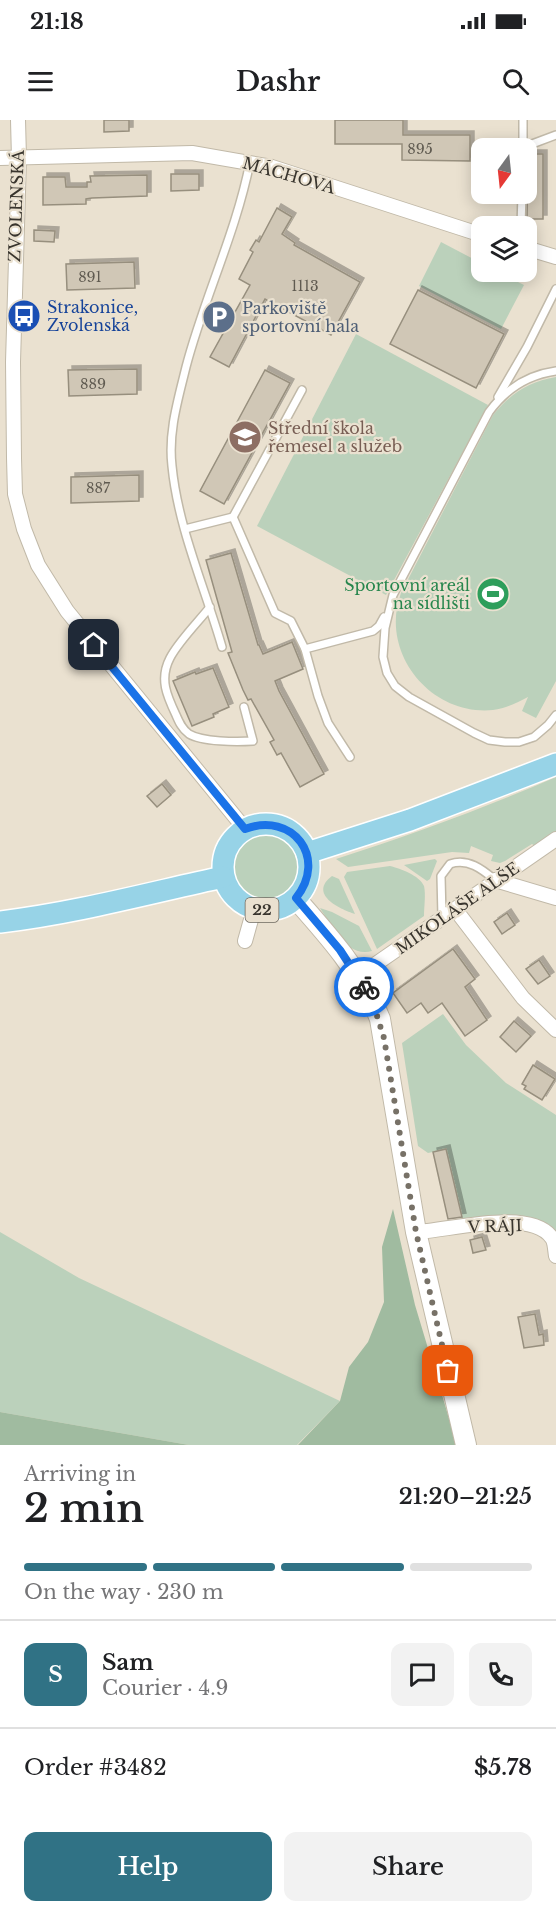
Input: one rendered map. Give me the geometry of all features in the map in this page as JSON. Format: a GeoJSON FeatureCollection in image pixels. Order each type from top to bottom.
{"type":"FeatureCollection","features":[{"type":"Feature","properties":{"kind":"main road"},"geometry":{"type":"LineString","coordinates":[[0,922],[66,913],[223,877],[226,849],[245,829],[256,825],[269,824],[292,833],[307,853],[410,820],[556,764]]}},
{"type":"Feature","properties":{"kind":"main road","name":"22"},"geometry":{"type":"LineString","coordinates":[[223,877],[234,897],[254,909],[276,909],[287,905],[303,889],[308,878],[307,853]]}},
{"type":"Feature","properties":{"kind":"street","name":"ZVOLENSKÁ"},"geometry":{"type":"LineString","coordinates":[[18,120],[13,362],[15,494],[24,529],[38,565],[67,611],[245,829]]}},
{"type":"Feature","properties":{"kind":"street","name":"MÁCHOVA"},"geometry":{"type":"LineString","coordinates":[[0,158],[192,153],[250,162],[272,167],[471,231]]}},
{"type":"Feature","properties":{"kind":"street"},"geometry":{"type":"LineString","coordinates":[[537,251],[556,257]]}},
{"type":"Feature","properties":{"kind":"street"},"geometry":{"type":"LineString","coordinates":[[0,493],[15,494]]}},
{"type":"Feature","properties":{"kind":"street","name":"MIKOLÁŠE ALŠE"},"geometry":{"type":"LineString","coordinates":[[357,976],[556,839]]}},
{"type":"Feature","properties":{"kind":"street"},"geometry":{"type":"LineString","coordinates":[[495,880],[556,898]]}},
{"type":"Feature","properties":{"kind":"street"},"geometry":{"type":"LineString","coordinates":[[296,898],[340,950],[357,976],[372,1000],[384,1038],[416,1232],[466,1445]]}},
{"type":"Feature","properties":{"kind":"street"},"geometry":{"type":"LineString","coordinates":[[245,941],[254,909]]}},
{"type":"Feature","properties":{"kind":"street"},"geometry":{"type":"LineString","coordinates":[[455,909],[523,998],[556,1030]]}},
{"type":"Feature","properties":{"kind":"street","name":"V RÁJI"},"geometry":{"type":"LineString","coordinates":[[416,1232],[486,1223],[522,1223],[546,1231],[555,1239],[556,1256]]}},
{"type":"Feature","properties":{"kind":"lane"},"geometry":{"type":"LineString","coordinates":[[523,120],[524,138]]}},
{"type":"Feature","properties":{"kind":"lane"},"geometry":{"type":"LineString","coordinates":[[537,142],[556,135]]}},
{"type":"Feature","properties":{"kind":"lane"},"geometry":{"type":"LineString","coordinates":[[222,647],[185,529],[172,466],[171,436],[191,346],[243,198],[250,162]]}},
{"type":"Feature","properties":{"kind":"lane"},"geometry":{"type":"LineString","coordinates":[[556,289],[393,595],[387,612],[382,644],[387,673],[394,686],[409,697],[489,740],[519,742],[534,737],[556,715]]}},
{"type":"Feature","properties":{"kind":"lane"},"geometry":{"type":"LineString","coordinates":[[489,412],[509,389],[535,376],[556,371]]}},
{"type":"Feature","properties":{"kind":"lane"},"geometry":{"type":"LineString","coordinates":[[185,529],[233,517],[302,390]]}},
{"type":"Feature","properties":{"kind":"lane"},"geometry":{"type":"LineString","coordinates":[[233,517],[275,613],[291,621],[305,649],[328,723],[350,757]]}},
{"type":"Feature","properties":{"kind":"lane"},"geometry":{"type":"LineString","coordinates":[[210,607],[170,657],[164,680],[165,692],[182,729],[190,735],[203,738],[253,741],[244,707]]}},
{"type":"Feature","properties":{"kind":"lane"},"geometry":{"type":"LineString","coordinates":[[305,649],[373,631],[387,612]]}},
{"type":"Feature","properties":{"kind":"lane"},"geometry":{"type":"LineString","coordinates":[[442,917],[441,876],[450,864],[464,862],[481,868],[495,880]]}},
{"type":"Feature","properties":{"kind":"green space"},"geometry":{"type":"Polygon","coordinates":[[[441,242],[471,258],[471,282],[518,282],[524,285],[501,329],[419,286],[441,242]]]}},
{"type":"Feature","properties":{"kind":"green space"},"geometry":{"type":"Polygon","coordinates":[[[356,334],[488,405],[386,595],[257,526],[356,334]]]}},
{"type":"Feature","properties":{"kind":"green space"},"geometry":{"type":"Polygon","coordinates":[[[556,377],[556,681],[536,718],[522,711],[528,697],[493,710],[470,709],[449,703],[430,691],[415,676],[404,658],[397,637],[396,615],[401,593],[493,415],[506,400],[529,385],[556,377]]]}},
{"type":"Feature","properties":{"kind":"green space"},"geometry":{"type":"Polygon","coordinates":[[[556,777],[556,831],[535,846],[532,844],[500,863],[491,861],[493,855],[471,846],[469,853],[452,852],[348,867],[336,859],[447,821],[556,777]]]}},
{"type":"Feature","properties":{"kind":"green space"},"geometry":{"type":"Polygon","coordinates":[[[267,835],[279,838],[290,845],[297,856],[300,868],[297,880],[290,891],[279,898],[267,901],[255,898],[244,891],[237,880],[234,868],[237,856],[244,845],[255,838],[267,835]]]}},
{"type":"Feature","properties":{"kind":"green space"},"geometry":{"type":"Polygon","coordinates":[[[435,859],[437,861],[427,881],[404,865],[435,859]]]}},
{"type":"Feature","properties":{"kind":"green space"},"geometry":{"type":"Polygon","coordinates":[[[390,866],[409,873],[422,882],[425,893],[424,916],[377,949],[344,877],[347,872],[390,866]]]}},
{"type":"Feature","properties":{"kind":"green space"},"geometry":{"type":"Polygon","coordinates":[[[332,876],[339,879],[355,914],[328,900],[323,889],[332,876]]]}},
{"type":"Feature","properties":{"kind":"green space"},"geometry":{"type":"Polygon","coordinates":[[[320,908],[359,926],[372,951],[363,952],[347,945],[320,908]]]}},
{"type":"Feature","properties":{"kind":"green space"},"geometry":{"type":"Polygon","coordinates":[[[443,1014],[466,1045],[506,1083],[556,1115],[556,1245],[533,1221],[462,1219],[446,1149],[428,1153],[418,1146],[402,1043],[443,1014]]]}},
{"type":"Feature","properties":{"kind":"green space"},"geometry":{"type":"Polygon","coordinates":[[[393,1209],[415,1305],[457,1445],[298,1445],[340,1401],[349,1367],[368,1342],[384,1302],[382,1247],[393,1209]]]}},
{"type":"Feature","properties":{"kind":"green space"},"geometry":{"type":"Polygon","coordinates":[[[0,1232],[79,1278],[340,1401],[297,1445],[189,1445],[0,1412],[0,1232]]]}},
{"type":"Feature","properties":{"kind":"green space"},"geometry":{"type":"Polygon","coordinates":[[[0,1412],[189,1445],[0,1445],[0,1412]]]}},
{"type":"Feature","properties":{"kind":"building"},"geometry":{"type":"Polygon","coordinates":[[[104,120],[129,120],[129,131],[104,132],[104,120]]]}},
{"type":"Feature","properties":{"kind":"building"},"geometry":{"type":"Polygon","coordinates":[[[335,120],[403,120],[403,135],[470,135],[470,161],[402,160],[402,144],[335,144],[335,120]]]}},
{"type":"Feature","properties":{"kind":"building"},"geometry":{"type":"Polygon","coordinates":[[[537,154],[543,154],[543,219],[537,219],[537,216],[527,216],[527,204],[537,204],[537,154]]]}},
{"type":"Feature","properties":{"kind":"building"},"geometry":{"type":"Polygon","coordinates":[[[171,174],[199,174],[199,190],[171,191],[171,174]]]}},
{"type":"Feature","properties":{"kind":"building"},"geometry":{"type":"Polygon","coordinates":[[[147,175],[147,196],[92,198],[86,199],[86,204],[43,205],[43,177],[65,177],[66,187],[87,187],[87,182],[91,182],[90,176],[147,175]]]}},
{"type":"Feature","properties":{"kind":"building"},"geometry":{"type":"Polygon","coordinates":[[[277,208],[292,217],[282,234],[295,243],[294,245],[360,282],[331,335],[265,299],[229,367],[210,357],[250,285],[239,279],[253,252],[250,250],[256,240],[259,242],[277,208]]]}},
{"type":"Feature","properties":{"kind":"building"},"geometry":{"type":"Polygon","coordinates":[[[34,230],[55,231],[54,242],[34,241],[34,230]]]}},
{"type":"Feature","properties":{"kind":"building"},"geometry":{"type":"Polygon","coordinates":[[[134,262],[135,288],[67,290],[66,264],[134,262]]]}},
{"type":"Feature","properties":{"kind":"building"},"geometry":{"type":"Polygon","coordinates":[[[418,290],[504,334],[476,388],[390,344],[418,290]]]}},
{"type":"Feature","properties":{"kind":"building"},"geometry":{"type":"Polygon","coordinates":[[[137,369],[137,394],[69,396],[68,370],[137,369]]]}},
{"type":"Feature","properties":{"kind":"building","name":"Střední škola řemesel a služeb"},"geometry":{"type":"Polygon","coordinates":[[[265,370],[290,383],[224,504],[200,491],[265,370]]]}},
{"type":"Feature","properties":{"kind":"building"},"geometry":{"type":"Polygon","coordinates":[[[139,475],[139,501],[71,503],[71,477],[139,475]]]}},
{"type":"Feature","properties":{"kind":"building"},"geometry":{"type":"Polygon","coordinates":[[[231,553],[258,645],[263,654],[292,642],[303,669],[275,681],[324,774],[300,787],[281,753],[277,755],[270,742],[274,740],[251,699],[248,700],[228,653],[232,652],[206,560],[231,553]]]}},
{"type":"Feature","properties":{"kind":"building"},"geometry":{"type":"Polygon","coordinates":[[[213,668],[229,707],[213,714],[214,717],[192,726],[173,681],[213,668]]]}},
{"type":"Feature","properties":{"kind":"building"},"geometry":{"type":"Polygon","coordinates":[[[162,784],[171,795],[157,807],[147,796],[162,784]]]}},
{"type":"Feature","properties":{"kind":"building"},"geometry":{"type":"Polygon","coordinates":[[[507,913],[515,925],[502,934],[494,922],[507,913]]]}},
{"type":"Feature","properties":{"kind":"building"},"geometry":{"type":"Polygon","coordinates":[[[453,949],[475,979],[465,987],[487,1020],[465,1036],[442,1003],[428,1013],[421,1003],[407,1013],[393,993],[453,949]]]}},
{"type":"Feature","properties":{"kind":"building"},"geometry":{"type":"Polygon","coordinates":[[[539,960],[550,976],[538,984],[526,969],[539,960]]]}},
{"type":"Feature","properties":{"kind":"building"},"geometry":{"type":"Polygon","coordinates":[[[514,1021],[531,1036],[516,1052],[500,1037],[514,1021]]]}},
{"type":"Feature","properties":{"kind":"building"},"geometry":{"type":"Polygon","coordinates":[[[533,1065],[555,1079],[542,1100],[524,1089],[526,1086],[522,1084],[533,1065]]]}},
{"type":"Feature","properties":{"kind":"building"},"geometry":{"type":"Polygon","coordinates":[[[446,1149],[462,1217],[448,1219],[433,1152],[446,1149]]]}},
{"type":"Feature","properties":{"kind":"building"},"geometry":{"type":"Polygon","coordinates":[[[482,1237],[486,1250],[473,1253],[470,1240],[482,1237]]]}},
{"type":"Feature","properties":{"kind":"building"},"geometry":{"type":"Polygon","coordinates":[[[535,1314],[539,1335],[543,1334],[544,1345],[524,1348],[518,1317],[535,1314]]]}},
{"type":"Feature","properties":{"kind":"way so far"},"geometry":{"type":"LineString","coordinates":[[364,987],[380,1019],[416,1232],[448,1371]]}},
{"type":"Feature","properties":{"kind":"place","name":"Strakonice, Zvolenská"},"geometry":{"type":"Point","coordinates":[24,316]}},
{"type":"Feature","properties":{"kind":"place","name":"Parkoviště sportovní hala"},"geometry":{"type":"Point","coordinates":[219,317]}},
{"type":"Feature","properties":{"kind":"place","name":"Střední škola řemesel a služeb"},"geometry":{"type":"Point","coordinates":[245,437]}},
{"type":"Feature","properties":{"kind":"place","name":"Sportovní areál na sídlišti"},"geometry":{"type":"Point","coordinates":[493,594]}},
{"type":"Feature","properties":{"kind":"route"},"geometry":{"type":"LineString","coordinates":[[94,645],[245,829],[269,824],[292,833],[301,842],[307,853],[308,878],[296,898],[340,950],[364,987]]}}]}
